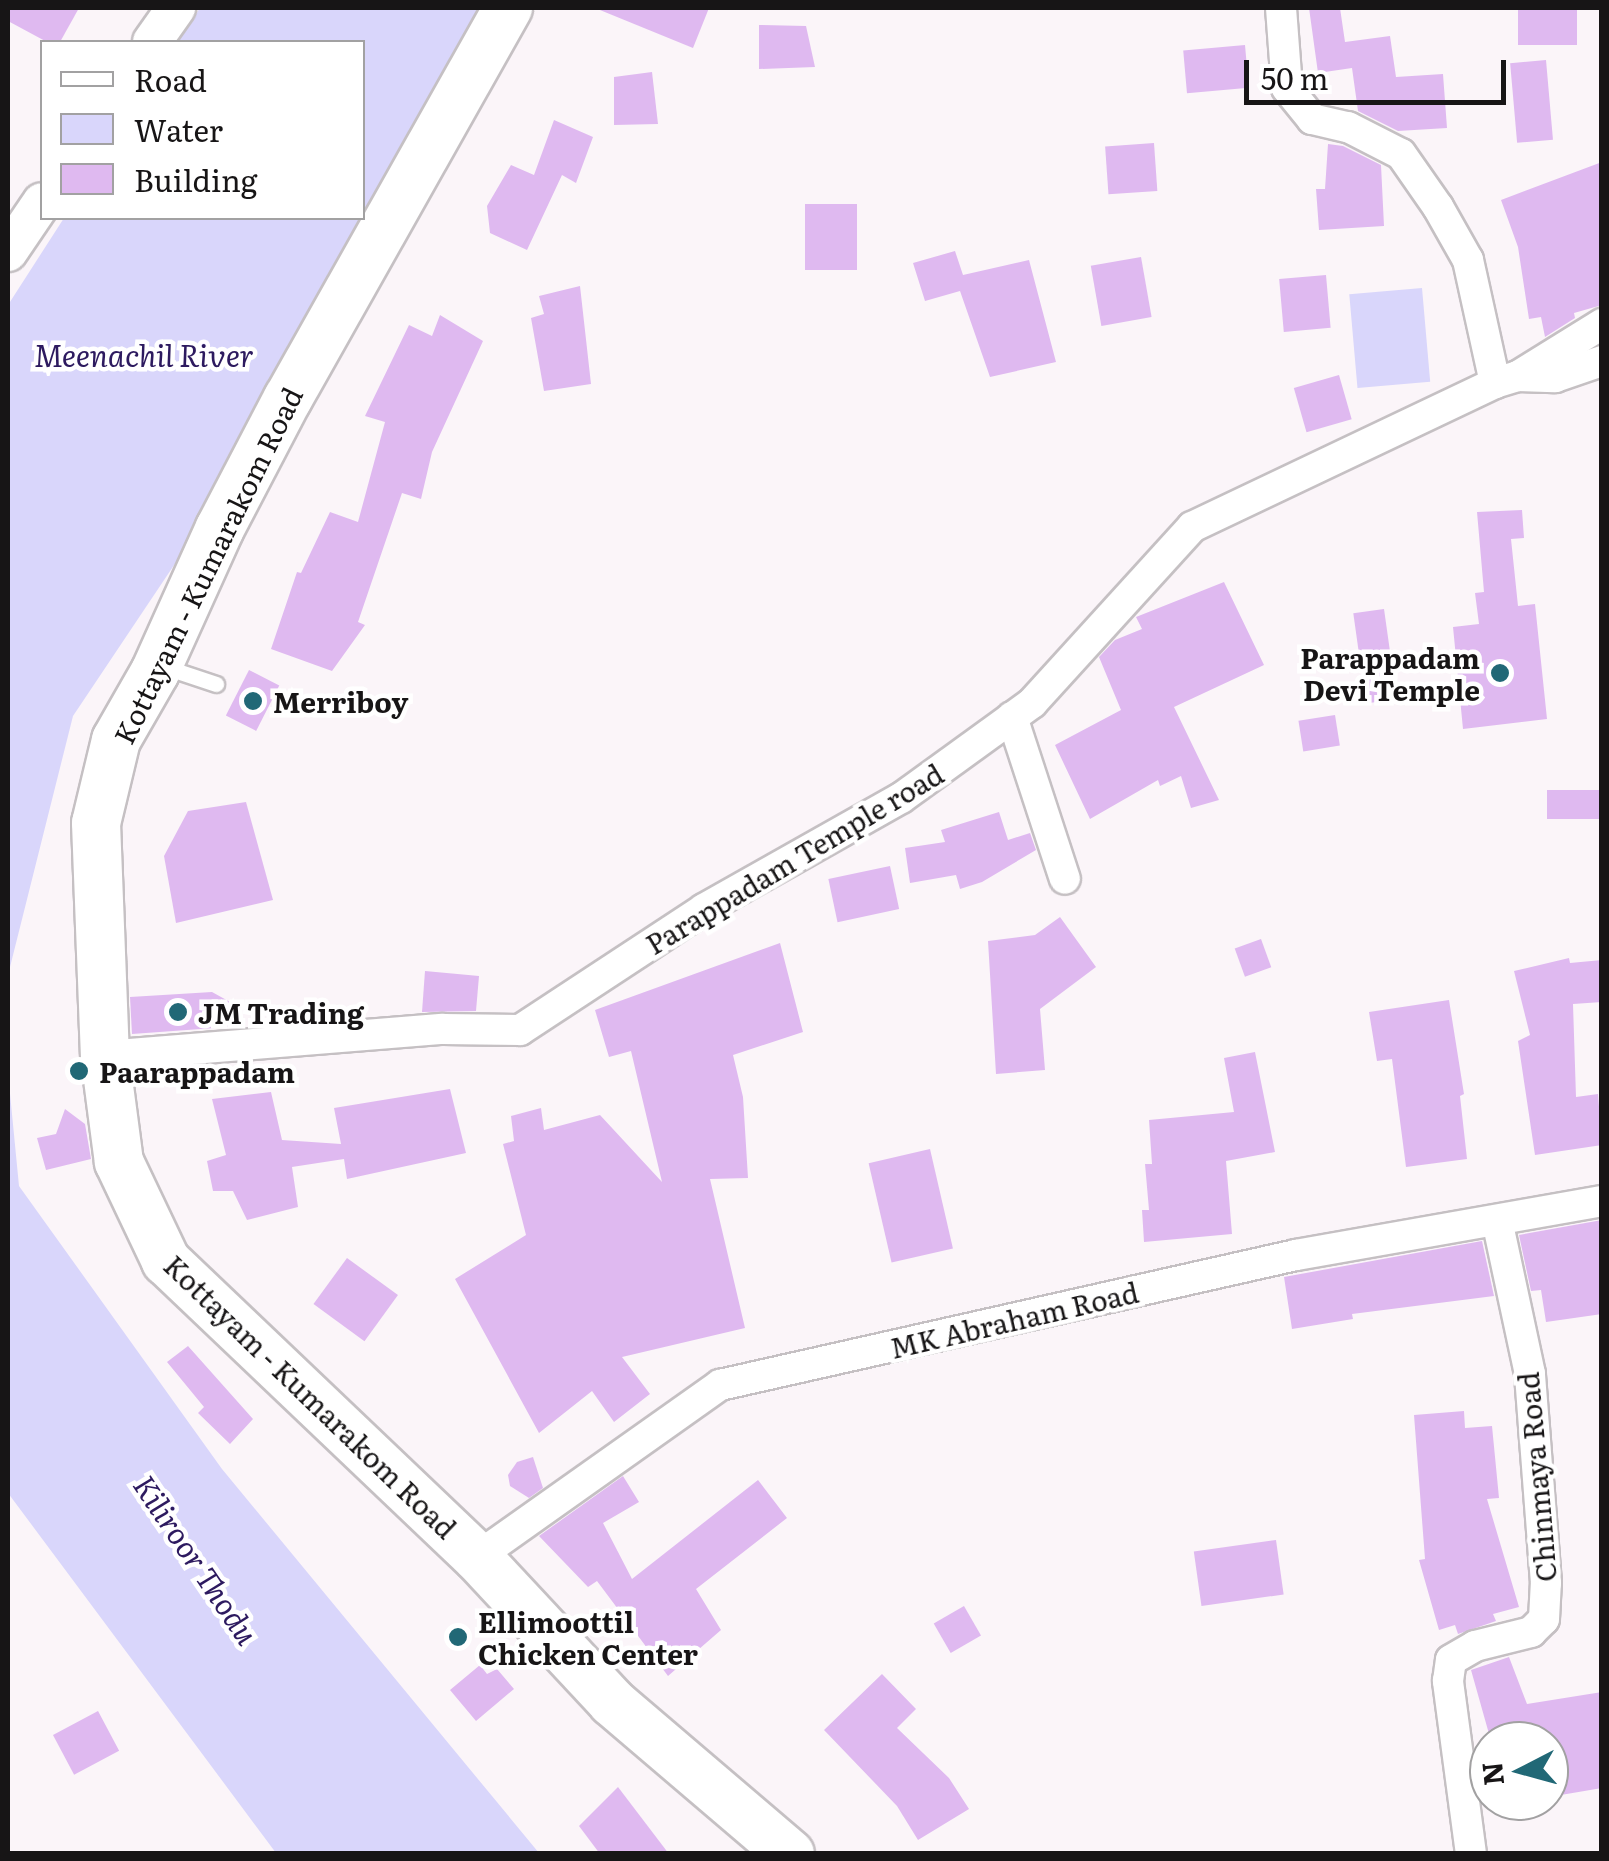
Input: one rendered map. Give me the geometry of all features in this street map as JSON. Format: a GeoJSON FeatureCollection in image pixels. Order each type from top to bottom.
{"type":"FeatureCollection","features":[{"type":"Feature","properties":{"kind":"main road","name":"Kottayam - Kumarakom Road"},"geometry":{"type":"LineString","coordinates":[[508,8],[288,398],[220,528],[159,665],[116,740],[96,823],[105,1056],[119,1162],[166,1261],[476,1557],[612,1702],[790,1854]]}},
{"type":"Feature","properties":{"kind":"street"},"geometry":{"type":"LineString","coordinates":[[153,40],[176,8]]}},
{"type":"Feature","properties":{"kind":"street"},"geometry":{"type":"LineString","coordinates":[[1280,8],[1287,88],[1312,119],[1348,127],[1401,154],[1468,260],[1506,380],[1554,377],[1602,360]]}},
{"type":"Feature","properties":{"kind":"street"},"geometry":{"type":"LineString","coordinates":[[8,252],[40,205]]}},
{"type":"Feature","properties":{"kind":"street","name":"Parappadam Temple road"},"geometry":{"type":"LineString","coordinates":[[105,1056],[442,1029],[520,1030],[704,908],[902,798],[1012,717],[1032,702],[1192,528],[1506,380],[1602,324]]}},
{"type":"Feature","properties":{"kind":"street"},"geometry":{"type":"LineString","coordinates":[[1012,717],[1065,879]]}},
{"type":"Feature","properties":{"kind":"street","name":"MK Abraham Road"},"geometry":{"type":"LineString","coordinates":[[476,1557],[720,1385],[1296,1255],[1602,1201]]}},
{"type":"Feature","properties":{"kind":"street","name":"Chinmaya Road"},"geometry":{"type":"LineString","coordinates":[[1471,1854],[1448,1681],[1451,1660],[1475,1646],[1531,1632],[1544,1619],[1546,1583],[1530,1374],[1497,1220]]}},
{"type":"Feature","properties":{"kind":"lane"},"geometry":{"type":"LineString","coordinates":[[159,665],[216,684]]}},
{"type":"Feature","properties":{"kind":"water","name":"Meenachil River"},"geometry":{"type":"Polygon","coordinates":[[[200,8],[490,8],[227,486],[73,716],[8,975],[8,305],[63,220],[365,220],[365,40],[178,40],[200,8]]]}},
{"type":"Feature","properties":{"kind":"water"},"geometry":{"type":"Polygon","coordinates":[[[1422,288],[1430,382],[1357,388],[1349,294],[1422,288]]]}},
{"type":"Feature","properties":{"kind":"water","name":"Kiliroor Thodu"},"geometry":{"type":"Polygon","coordinates":[[[8,1073],[19,1186],[222,1469],[539,1853],[276,1853],[8,1493],[8,1073]]]}},
{"type":"Feature","properties":{"kind":"building"},"geometry":{"type":"Polygon","coordinates":[[[8,8],[79,8],[61,40],[43,40],[8,21],[8,8]]]}},
{"type":"Feature","properties":{"kind":"building"},"geometry":{"type":"Polygon","coordinates":[[[595,8],[709,8],[693,48],[595,8]]]}},
{"type":"Feature","properties":{"kind":"building"},"geometry":{"type":"Polygon","coordinates":[[[1309,8],[1340,8],[1345,42],[1390,36],[1396,77],[1443,74],[1447,128],[1398,131],[1358,111],[1352,68],[1318,73],[1309,8]]]}},
{"type":"Feature","properties":{"kind":"building"},"geometry":{"type":"Polygon","coordinates":[[[1518,8],[1577,8],[1577,45],[1518,45],[1518,8]]]}},
{"type":"Feature","properties":{"kind":"building"},"geometry":{"type":"Polygon","coordinates":[[[759,25],[806,26],[815,67],[759,69],[759,25]]]}},
{"type":"Feature","properties":{"kind":"building"},"geometry":{"type":"Polygon","coordinates":[[[1245,45],[1249,88],[1187,93],[1183,50],[1245,45]]]}},
{"type":"Feature","properties":{"kind":"building"},"geometry":{"type":"Polygon","coordinates":[[[1546,60],[1553,140],[1517,143],[1510,63],[1546,60]]]}},
{"type":"Feature","properties":{"kind":"building"},"geometry":{"type":"Polygon","coordinates":[[[652,72],[658,124],[614,125],[614,77],[652,72]]]}},
{"type":"Feature","properties":{"kind":"building"},"geometry":{"type":"Polygon","coordinates":[[[554,120],[593,137],[576,183],[562,175],[527,250],[490,233],[487,206],[511,165],[534,175],[554,120]]]}},
{"type":"Feature","properties":{"kind":"building"},"geometry":{"type":"Polygon","coordinates":[[[1154,143],[1157,191],[1108,194],[1105,146],[1154,143]]]}},
{"type":"Feature","properties":{"kind":"building"},"geometry":{"type":"Polygon","coordinates":[[[1328,144],[1343,146],[1381,165],[1384,226],[1319,230],[1316,189],[1325,189],[1328,144]]]}},
{"type":"Feature","properties":{"kind":"building"},"geometry":{"type":"Polygon","coordinates":[[[1602,162],[1602,305],[1574,313],[1575,318],[1545,337],[1541,317],[1529,319],[1518,247],[1501,200],[1602,162]]]}},
{"type":"Feature","properties":{"kind":"building"},"geometry":{"type":"Polygon","coordinates":[[[805,204],[857,204],[857,270],[805,270],[805,204]]]}},
{"type":"Feature","properties":{"kind":"building"},"geometry":{"type":"Polygon","coordinates":[[[955,251],[963,275],[1029,260],[1056,362],[990,377],[960,291],[925,301],[913,263],[955,251]]]}},
{"type":"Feature","properties":{"kind":"building"},"geometry":{"type":"Polygon","coordinates":[[[1141,257],[1152,317],[1101,326],[1091,266],[1141,257]]]}},
{"type":"Feature","properties":{"kind":"building"},"geometry":{"type":"Polygon","coordinates":[[[1326,275],[1331,328],[1284,332],[1279,279],[1326,275]]]}},
{"type":"Feature","properties":{"kind":"building"},"geometry":{"type":"Polygon","coordinates":[[[580,286],[591,384],[544,391],[531,318],[544,314],[539,296],[580,286]]]}},
{"type":"Feature","properties":{"kind":"building"},"geometry":{"type":"Polygon","coordinates":[[[440,315],[483,341],[432,452],[421,499],[402,493],[358,622],[365,625],[332,671],[271,649],[297,572],[301,573],[330,512],[358,522],[385,422],[365,416],[409,325],[432,336],[440,315]]]}},
{"type":"Feature","properties":{"kind":"building"},"geometry":{"type":"Polygon","coordinates":[[[1339,375],[1352,419],[1307,432],[1294,388],[1339,375]]]}},
{"type":"Feature","properties":{"kind":"building","name":"Parappadam Devi Temple"},"geometry":{"type":"Polygon","coordinates":[[[1522,510],[1524,538],[1511,539],[1518,606],[1535,604],[1547,719],[1463,729],[1453,627],[1479,624],[1475,593],[1484,592],[1477,512],[1522,510]]]}},
{"type":"Feature","properties":{"kind":"building"},"geometry":{"type":"Polygon","coordinates":[[[1224,582],[1264,665],[1174,707],[1219,800],[1191,808],[1181,776],[1160,786],[1158,780],[1090,819],[1055,745],[1121,710],[1099,657],[1115,640],[1142,629],[1136,617],[1224,582]]]}},
{"type":"Feature","properties":{"kind":"building"},"geometry":{"type":"Polygon","coordinates":[[[1384,609],[1397,699],[1366,703],[1353,613],[1384,609]]]}},
{"type":"Feature","properties":{"kind":"building","name":"Merriboy"},"geometry":{"type":"Polygon","coordinates":[[[249,670],[279,685],[256,731],[226,715],[249,670]]]}},
{"type":"Feature","properties":{"kind":"building"},"geometry":{"type":"Polygon","coordinates":[[[1335,715],[1340,746],[1303,751],[1298,721],[1335,715]]]}},
{"type":"Feature","properties":{"kind":"building"},"geometry":{"type":"Polygon","coordinates":[[[1547,790],[1602,790],[1602,819],[1547,819],[1547,790]]]}},
{"type":"Feature","properties":{"kind":"building"},"geometry":{"type":"Polygon","coordinates":[[[246,802],[273,900],[176,923],[164,856],[188,811],[246,802]]]}},
{"type":"Feature","properties":{"kind":"building"},"geometry":{"type":"Polygon","coordinates":[[[999,812],[1008,840],[1030,833],[1036,850],[982,882],[960,889],[956,875],[910,883],[905,848],[945,842],[941,830],[999,812]]]}},
{"type":"Feature","properties":{"kind":"building"},"geometry":{"type":"Polygon","coordinates":[[[890,866],[899,909],[838,922],[828,879],[890,866]]]}},
{"type":"Feature","properties":{"kind":"building"},"geometry":{"type":"Polygon","coordinates":[[[1060,917],[1096,967],[1040,1009],[1045,1070],[996,1074],[988,941],[1035,935],[1060,917]]]}},
{"type":"Feature","properties":{"kind":"building"},"geometry":{"type":"Polygon","coordinates":[[[1261,939],[1271,967],[1245,977],[1235,949],[1261,939]]]}},
{"type":"Feature","properties":{"kind":"building"},"geometry":{"type":"Polygon","coordinates":[[[780,943],[803,1032],[733,1055],[743,1097],[748,1178],[710,1179],[745,1328],[622,1357],[650,1394],[614,1422],[592,1391],[539,1433],[455,1279],[526,1235],[503,1144],[514,1141],[511,1116],[541,1108],[544,1130],[600,1115],[662,1182],[631,1051],[609,1057],[595,1010],[780,943]]]}},
{"type":"Feature","properties":{"kind":"building"},"geometry":{"type":"Polygon","coordinates":[[[1569,958],[1570,963],[1602,960],[1602,1002],[1573,1004],[1576,1097],[1598,1094],[1602,1145],[1535,1155],[1518,1041],[1530,1035],[1514,971],[1569,958]]]}},
{"type":"Feature","properties":{"kind":"building"},"geometry":{"type":"Polygon","coordinates":[[[425,971],[479,976],[476,1011],[422,1012],[425,971]]]}},
{"type":"Feature","properties":{"kind":"building"},"geometry":{"type":"Polygon","coordinates":[[[212,992],[241,1008],[242,1026],[132,1034],[130,997],[212,992]]]}},
{"type":"Feature","properties":{"kind":"building"},"geometry":{"type":"Polygon","coordinates":[[[1449,1000],[1464,1094],[1460,1096],[1467,1159],[1406,1167],[1392,1059],[1377,1061],[1369,1012],[1449,1000]]]}},
{"type":"Feature","properties":{"kind":"building"},"geometry":{"type":"Polygon","coordinates":[[[1255,1052],[1275,1152],[1226,1161],[1232,1234],[1144,1242],[1142,1210],[1149,1210],[1145,1164],[1152,1164],[1149,1120],[1234,1112],[1224,1058],[1255,1052]]]}},
{"type":"Feature","properties":{"kind":"building"},"geometry":{"type":"Polygon","coordinates":[[[450,1089],[466,1153],[347,1179],[344,1159],[292,1167],[298,1207],[247,1220],[233,1191],[213,1191],[207,1161],[226,1155],[212,1099],[271,1092],[282,1140],[341,1144],[334,1108],[450,1089]]]}},
{"type":"Feature","properties":{"kind":"building"},"geometry":{"type":"Polygon","coordinates":[[[65,1109],[85,1124],[91,1159],[46,1170],[37,1138],[56,1134],[65,1109]]]}},
{"type":"Feature","properties":{"kind":"building"},"geometry":{"type":"Polygon","coordinates":[[[930,1149],[953,1248],[892,1263],[869,1163],[930,1149]]]}},
{"type":"Feature","properties":{"kind":"building"},"geometry":{"type":"Polygon","coordinates":[[[1602,1220],[1602,1314],[1546,1322],[1541,1290],[1531,1291],[1519,1235],[1602,1220]]]}},
{"type":"Feature","properties":{"kind":"building"},"geometry":{"type":"Polygon","coordinates":[[[1482,1241],[1494,1296],[1352,1314],[1353,1319],[1292,1329],[1284,1277],[1482,1241]]]}},
{"type":"Feature","properties":{"kind":"building"},"geometry":{"type":"Polygon","coordinates":[[[347,1258],[398,1295],[364,1341],[313,1304],[347,1258]]]}},
{"type":"Feature","properties":{"kind":"building"},"geometry":{"type":"Polygon","coordinates":[[[188,1346],[253,1419],[230,1444],[198,1413],[204,1407],[167,1362],[188,1346]]]}},
{"type":"Feature","properties":{"kind":"building"},"geometry":{"type":"Polygon","coordinates":[[[1464,1411],[1465,1428],[1492,1426],[1499,1498],[1487,1499],[1519,1607],[1493,1614],[1496,1621],[1458,1634],[1455,1625],[1439,1630],[1419,1560],[1425,1559],[1414,1415],[1464,1411]]]}},
{"type":"Feature","properties":{"kind":"building"},"geometry":{"type":"Polygon","coordinates":[[[533,1457],[543,1488],[529,1498],[510,1486],[508,1475],[517,1462],[533,1457]]]}},
{"type":"Feature","properties":{"kind":"building"},"geometry":{"type":"Polygon","coordinates":[[[623,1476],[639,1502],[603,1523],[632,1579],[758,1480],[787,1518],[696,1589],[721,1630],[668,1676],[597,1581],[588,1587],[539,1536],[623,1476]]]}},
{"type":"Feature","properties":{"kind":"building"},"geometry":{"type":"Polygon","coordinates":[[[1276,1540],[1284,1594],[1201,1606],[1194,1552],[1276,1540]]]}},
{"type":"Feature","properties":{"kind":"building"},"geometry":{"type":"Polygon","coordinates":[[[964,1606],[981,1635],[951,1653],[934,1624],[964,1606]]]}},
{"type":"Feature","properties":{"kind":"building"},"geometry":{"type":"Polygon","coordinates":[[[1509,1657],[1527,1704],[1602,1692],[1602,1788],[1569,1794],[1569,1721],[1485,1721],[1471,1670],[1509,1657]]]}},
{"type":"Feature","properties":{"kind":"building"},"geometry":{"type":"Polygon","coordinates":[[[480,1665],[487,1674],[497,1669],[514,1689],[476,1721],[450,1690],[480,1665]]]}},
{"type":"Feature","properties":{"kind":"building"},"geometry":{"type":"Polygon","coordinates":[[[882,1674],[916,1709],[897,1728],[949,1778],[969,1809],[918,1840],[897,1806],[824,1730],[882,1674]]]}},
{"type":"Feature","properties":{"kind":"building"},"geometry":{"type":"Polygon","coordinates":[[[98,1711],[119,1751],[74,1775],[53,1735],[98,1711]]]}},
{"type":"Feature","properties":{"kind":"building"},"geometry":{"type":"Polygon","coordinates":[[[618,1787],[669,1854],[600,1854],[579,1826],[618,1787]]]}},
{"type":"Feature","properties":{"kind":"place","name":"Parappadam Devi Temple"},"geometry":{"type":"Point","coordinates":[1500,673]}},
{"type":"Feature","properties":{"kind":"place","name":"Merriboy"},"geometry":{"type":"Point","coordinates":[253,701]}},
{"type":"Feature","properties":{"kind":"place","name":"JM Trading"},"geometry":{"type":"Point","coordinates":[178,1012]}},
{"type":"Feature","properties":{"kind":"place","name":"Paarappadam"},"geometry":{"type":"Point","coordinates":[79,1071]}},
{"type":"Feature","properties":{"kind":"place","name":"Ellimoottil Chicken Center"},"geometry":{"type":"Point","coordinates":[458,1637]}}]}
